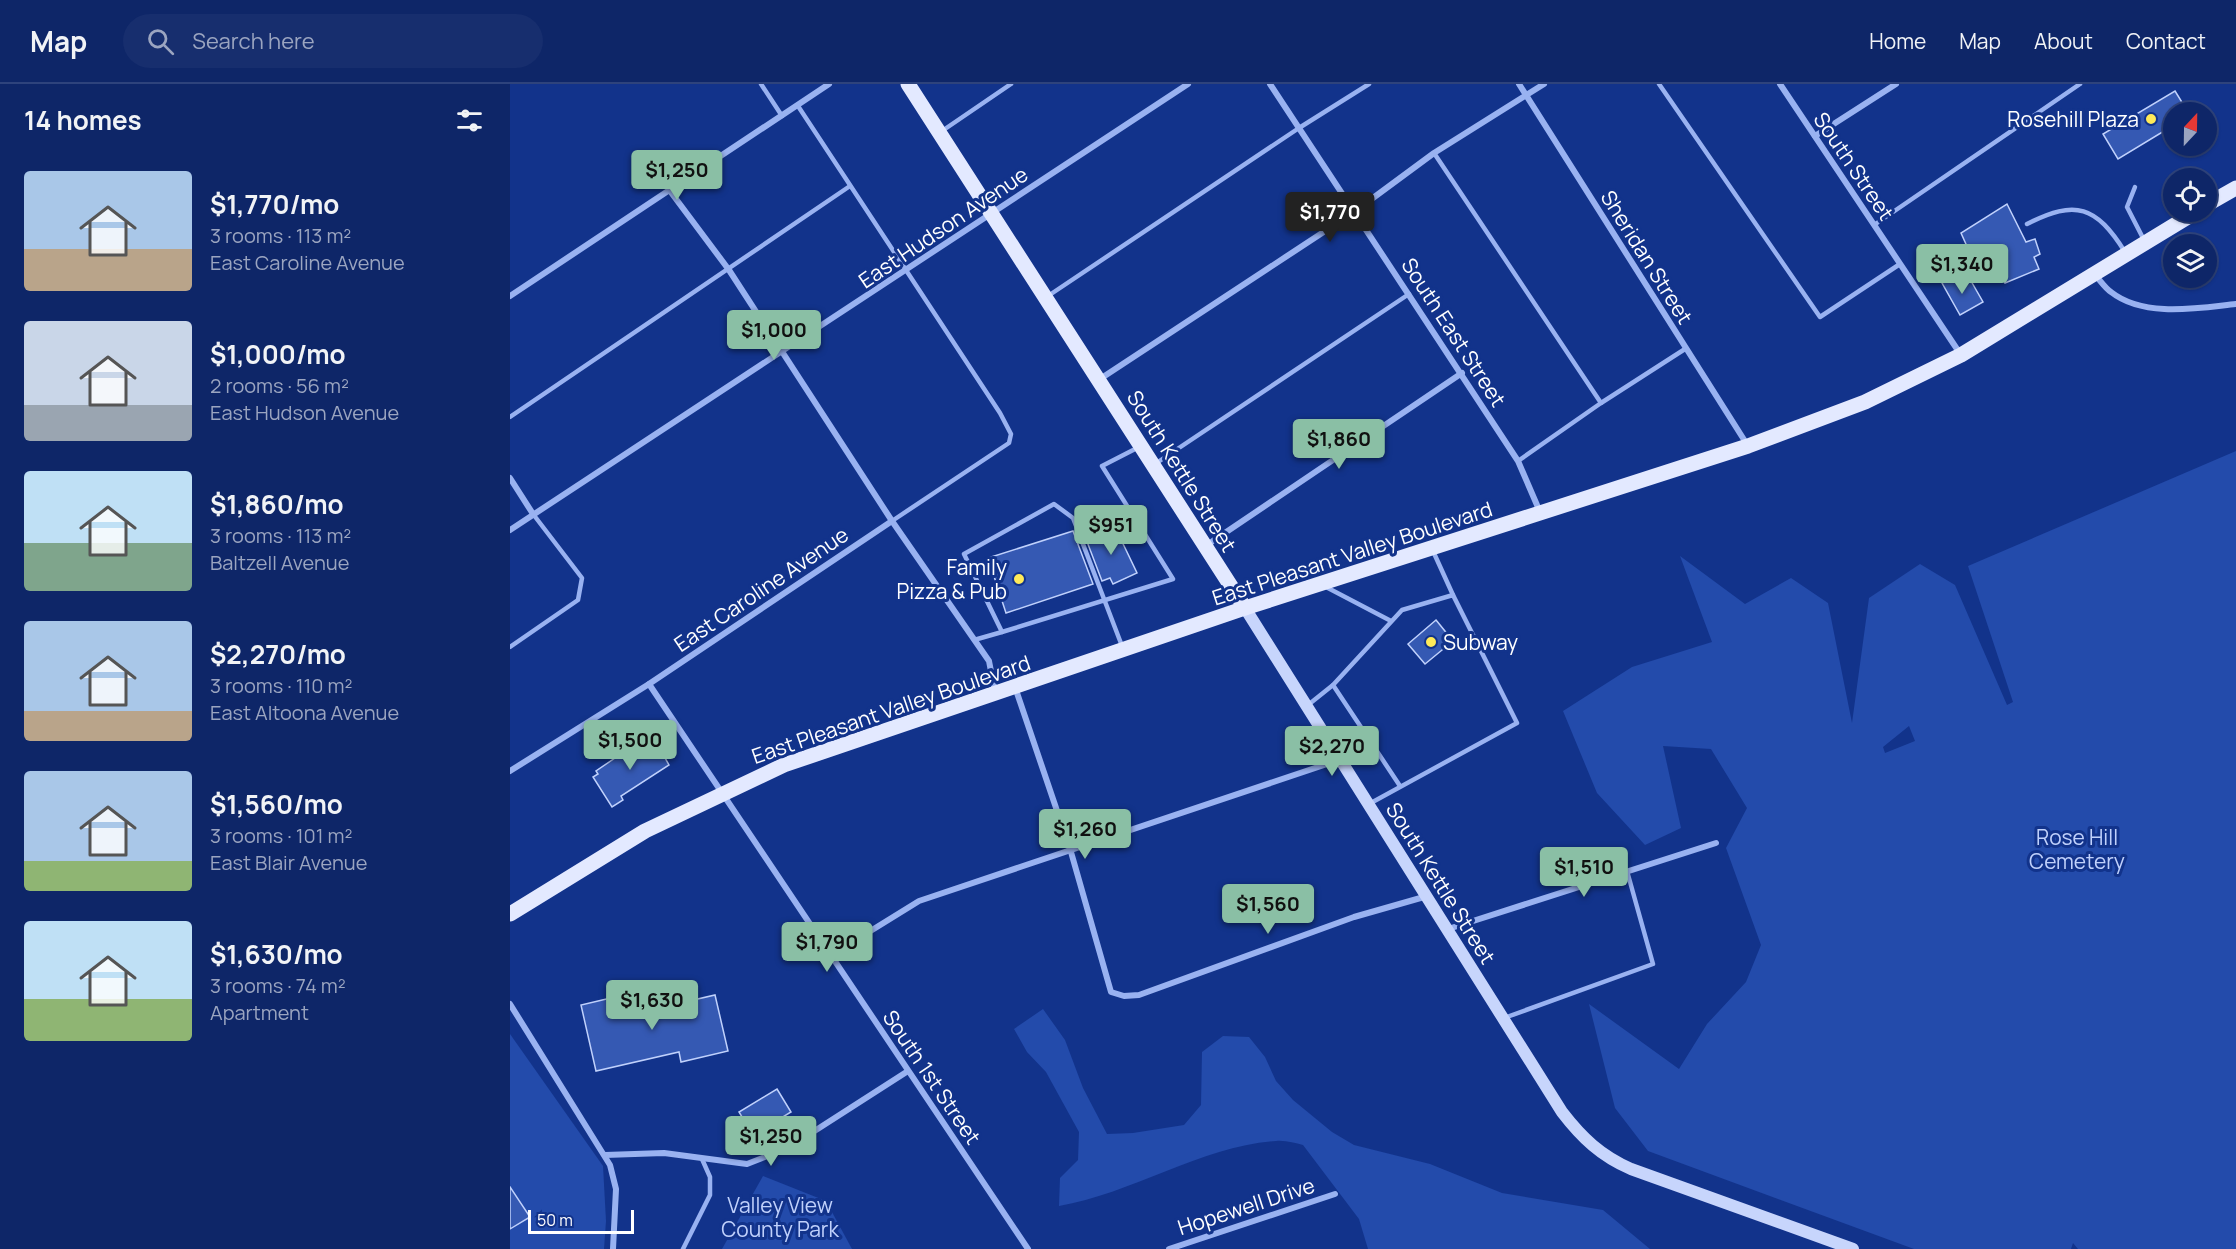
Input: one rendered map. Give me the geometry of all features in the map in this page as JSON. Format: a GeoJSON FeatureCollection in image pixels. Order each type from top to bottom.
{"type":"FeatureCollection","features":[{"type":"Feature","properties":{"kind":"main road","name":"South Kettle Street"},"geometry":{"type":"LineString","coordinates":[[908,84],[1100,379],[1245,608]]}},
{"type":"Feature","properties":{"kind":"main road"},"geometry":{"type":"LineString","coordinates":[[2217,199],[2236,188]]}},
{"type":"Feature","properties":{"kind":"main road","name":"East Pleasant Valley Boulevard"},"geometry":{"type":"LineString","coordinates":[[510,914],[584,866],[721,794],[795,761],[1245,608],[1748,447],[1865,402],[1960,355],[2179,222]]}},
{"type":"Feature","properties":{"kind":"street"},"geometry":{"type":"LineString","coordinates":[[510,296],[830,84]]}},
{"type":"Feature","properties":{"kind":"street","name":"East Hudson Avenue"},"geometry":{"type":"LineString","coordinates":[[510,530],[906,272],[1188,84]]}},
{"type":"Feature","properties":{"kind":"street","name":"South East Street"},"geometry":{"type":"LineString","coordinates":[[1270,84],[1518,461],[1541,514]]}},
{"type":"Feature","properties":{"kind":"street","name":"Sheridan Street"},"geometry":{"type":"LineString","coordinates":[[1519,84],[1748,447]]}},
{"type":"Feature","properties":{"kind":"street"},"geometry":{"type":"LineString","coordinates":[[1100,379],[1354,212],[1434,153],[1544,84]]}},
{"type":"Feature","properties":{"kind":"street","name":"South Street"},"geometry":{"type":"LineString","coordinates":[[1780,84],[1960,355]]}},
{"type":"Feature","properties":{"kind":"street"},"geometry":{"type":"LineString","coordinates":[[1815,136],[1896,84]]}},
{"type":"Feature","properties":{"kind":"street"},"geometry":{"type":"LineString","coordinates":[[670,191],[729,270],[892,521],[974,640],[988,662],[995,694]]}},
{"type":"Feature","properties":{"kind":"street"},"geometry":{"type":"LineString","coordinates":[[2095,274],[2111,293],[2147,307],[2188,310],[2236,304]]}},
{"type":"Feature","properties":{"kind":"street"},"geometry":{"type":"LineString","coordinates":[[1204,546],[1462,373]]}},
{"type":"Feature","properties":{"kind":"street"},"geometry":{"type":"LineString","coordinates":[[510,478],[533,514]]}},
{"type":"Feature","properties":{"kind":"street","name":"East Caroline Avenue"},"geometry":{"type":"LineString","coordinates":[[510,771],[649,684],[892,521]]}},
{"type":"Feature","properties":{"kind":"street","name":"South Kettle Street"},"geometry":{"type":"LineString","coordinates":[[1245,608],[1445,930],[1562,1112],[1594,1148],[1631,1169],[1853,1249]]}},
{"type":"Feature","properties":{"kind":"street","name":"South 1st Street"},"geometry":{"type":"LineString","coordinates":[[649,684],[1028,1249]]}},
{"type":"Feature","properties":{"kind":"street"},"geometry":{"type":"LineString","coordinates":[[1015,687],[1071,852],[1111,992],[1124,996],[1138,995],[1354,917],[1425,897]]}},
{"type":"Feature","properties":{"kind":"street"},"geometry":{"type":"LineString","coordinates":[[830,956],[919,901],[1071,852],[1339,760]]}},
{"type":"Feature","properties":{"kind":"street"},"geometry":{"type":"LineString","coordinates":[[1445,930],[1716,843]]}},
{"type":"Feature","properties":{"kind":"street"},"geometry":{"type":"LineString","coordinates":[[510,1004],[605,1155],[616,1189],[613,1249]]}},
{"type":"Feature","properties":{"kind":"street"},"geometry":{"type":"LineString","coordinates":[[605,1155],[664,1154],[747,1164],[788,1148],[908,1071]]}},
{"type":"Feature","properties":{"kind":"street","name":"Hopewell Drive"},"geometry":{"type":"LineString","coordinates":[[1169,1249],[1335,1194]]}},
{"type":"Feature","properties":{"kind":"lane"},"geometry":{"type":"LineString","coordinates":[[761,84],[782,116]]}},
{"type":"Feature","properties":{"kind":"lane"},"geometry":{"type":"LineString","coordinates":[[939,133],[1011,84]]}},
{"type":"Feature","properties":{"kind":"lane"},"geometry":{"type":"LineString","coordinates":[[1046,298],[1299,128],[1369,84]]}},
{"type":"Feature","properties":{"kind":"lane"},"geometry":{"type":"LineString","coordinates":[[1659,84],[1820,316],[1900,264]]}},
{"type":"Feature","properties":{"kind":"lane"},"geometry":{"type":"LineString","coordinates":[[1874,225],[2080,84]]}},
{"type":"Feature","properties":{"kind":"lane"},"geometry":{"type":"LineString","coordinates":[[798,106],[1000,413],[1011,434],[1009,443],[892,521]]}},
{"type":"Feature","properties":{"kind":"lane"},"geometry":{"type":"LineString","coordinates":[[1434,153],[1600,403]]}},
{"type":"Feature","properties":{"kind":"lane"},"geometry":{"type":"LineString","coordinates":[[510,417],[850,186]]}},
{"type":"Feature","properties":{"kind":"lane"},"geometry":{"type":"LineString","coordinates":[[2135,187],[2127,207],[2146,242]]}},
{"type":"Feature","properties":{"kind":"lane"},"geometry":{"type":"LineString","coordinates":[[2027,224],[2055,211],[2079,208],[2108,225],[2127,254]]}},
{"type":"Feature","properties":{"kind":"lane"},"geometry":{"type":"LineString","coordinates":[[1153,465],[1409,294]]}},
{"type":"Feature","properties":{"kind":"lane"},"geometry":{"type":"LineString","coordinates":[[1518,461],[1600,403],[1685,349]]}},
{"type":"Feature","properties":{"kind":"lane"},"geometry":{"type":"LineString","coordinates":[[974,640],[1173,579],[1102,466],[1141,446]]}},
{"type":"Feature","properties":{"kind":"lane"},"geometry":{"type":"LineString","coordinates":[[1002,632],[964,554],[1054,504],[1073,518],[1106,600],[1123,650]]}},
{"type":"Feature","properties":{"kind":"lane"},"geometry":{"type":"LineString","coordinates":[[1078,532],[1129,509]]}},
{"type":"Feature","properties":{"kind":"lane"},"geometry":{"type":"LineString","coordinates":[[510,647],[578,600],[582,578],[533,514]]}},
{"type":"Feature","properties":{"kind":"lane"},"geometry":{"type":"LineString","coordinates":[[1367,805],[1516,723],[1432,549]]}},
{"type":"Feature","properties":{"kind":"lane"},"geometry":{"type":"LineString","coordinates":[[1321,584],[1391,621]]}},
{"type":"Feature","properties":{"kind":"lane"},"geometry":{"type":"LineString","coordinates":[[1306,706],[1333,685],[1402,610],[1453,595]]}},
{"type":"Feature","properties":{"kind":"lane"},"geometry":{"type":"LineString","coordinates":[[1333,685],[1401,786]]}},
{"type":"Feature","properties":{"kind":"lane"},"geometry":{"type":"LineString","coordinates":[[1502,1019],[1653,964],[1627,872]]}},
{"type":"Feature","properties":{"kind":"lane"},"geometry":{"type":"LineString","coordinates":[[683,1249],[710,1195],[710,1177],[702,1159]]}},
{"type":"Feature","properties":{"kind":"green space","name":"Rose Hill Cemetery"},"geometry":{"type":"Polygon","coordinates":[[[2236,451],[2236,1249],[2078,1249],[2073,1243],[2071,1249],[1914,1249],[1648,1151],[1615,1108],[1589,1004],[1679,1069],[1707,1024],[1746,982],[1761,945],[1726,848],[1747,808],[1711,749],[1663,746],[1681,828],[1645,845],[1597,793],[1563,711],[1632,667],[1712,642],[1680,556],[1745,604],[1791,578],[1828,603],[1852,723],[1869,598],[1920,564],[1955,585],[2007,705],[2013,702],[1968,566],[2236,451]],[[1909,726],[1883,747],[1885,753],[1915,741],[1909,726]]]}},
{"type":"Feature","properties":{"kind":"green space"},"geometry":{"type":"Polygon","coordinates":[[[1043,1009],[1065,1040],[1083,1088],[1107,1134],[1133,1133],[1184,1125],[1201,1105],[1202,1052],[1223,1036],[1249,1037],[1265,1057],[1276,1081],[1293,1100],[1332,1132],[1354,1145],[1430,1164],[1502,1193],[1603,1210],[1650,1249],[1368,1249],[1359,1219],[1303,1145],[1283,1141],[1249,1144],[1222,1151],[1113,1191],[1059,1206],[1060,1178],[1078,1160],[1079,1132],[1046,1072],[1027,1052],[1014,1029],[1043,1009]]]}},
{"type":"Feature","properties":{"kind":"green space"},"geometry":{"type":"Polygon","coordinates":[[[510,1034],[603,1166],[606,1221],[604,1249],[510,1249],[510,1034]]]}},
{"type":"Feature","properties":{"kind":"green space","name":"Valley View County Park"},"geometry":{"type":"Polygon","coordinates":[[[763,1176],[826,1201],[852,1249],[722,1249],[763,1176]]]}},
{"type":"Feature","properties":{"kind":"building","name":"Rosehill Plaza"},"geometry":{"type":"Polygon","coordinates":[[[2175,91],[2182,102],[2163,102],[2163,132],[2118,159],[2103,134],[2175,91]]]}},
{"type":"Feature","properties":{"kind":"building"},"geometry":{"type":"Polygon","coordinates":[[[2007,204],[2026,242],[2035,239],[2040,254],[2034,257],[2039,269],[2005,283],[1996,265],[1979,273],[1961,233],[2007,204]]]}},
{"type":"Feature","properties":{"kind":"building"},"geometry":{"type":"Polygon","coordinates":[[[1956,275],[1962,287],[1971,281],[1983,302],[1960,315],[1942,283],[1956,275]]]}},
{"type":"Feature","properties":{"kind":"building"},"geometry":{"type":"Polygon","coordinates":[[[1115,527],[1137,573],[1113,584],[1110,578],[1102,581],[1086,539],[1115,527]]]}},
{"type":"Feature","properties":{"kind":"building"},"geometry":{"type":"Polygon","coordinates":[[[1073,531],[1093,584],[1006,613],[988,558],[1073,531]]]}},
{"type":"Feature","properties":{"kind":"building","name":"Subway"},"geometry":{"type":"Polygon","coordinates":[[[1436,620],[1453,641],[1425,664],[1408,644],[1436,620]]]}},
{"type":"Feature","properties":{"kind":"building"},"geometry":{"type":"Polygon","coordinates":[[[655,740],[669,765],[621,796],[623,800],[612,807],[593,777],[598,774],[596,771],[634,745],[638,750],[655,740]]]}},
{"type":"Feature","properties":{"kind":"building"},"geometry":{"type":"Polygon","coordinates":[[[632,993],[637,1013],[715,995],[728,1051],[681,1062],[679,1052],[596,1071],[581,1005],[632,993]]]}},
{"type":"Feature","properties":{"kind":"building"},"geometry":{"type":"Polygon","coordinates":[[[777,1089],[791,1112],[753,1135],[739,1112],[777,1089]]]}},
{"type":"Feature","properties":{"kind":"building"},"geometry":{"type":"Polygon","coordinates":[[[510,1187],[530,1217],[510,1229],[510,1187]]]}},
{"type":"Feature","properties":{"kind":"place","name":"Rosehill Plaza"},"geometry":{"type":"Point","coordinates":[2151,119]}},
{"type":"Feature","properties":{"kind":"place","name":"Family Pizza & Pub"},"geometry":{"type":"Point","coordinates":[1019,579]}},
{"type":"Feature","properties":{"kind":"place","name":"Subway"},"geometry":{"type":"Point","coordinates":[1431,642]}}]}
